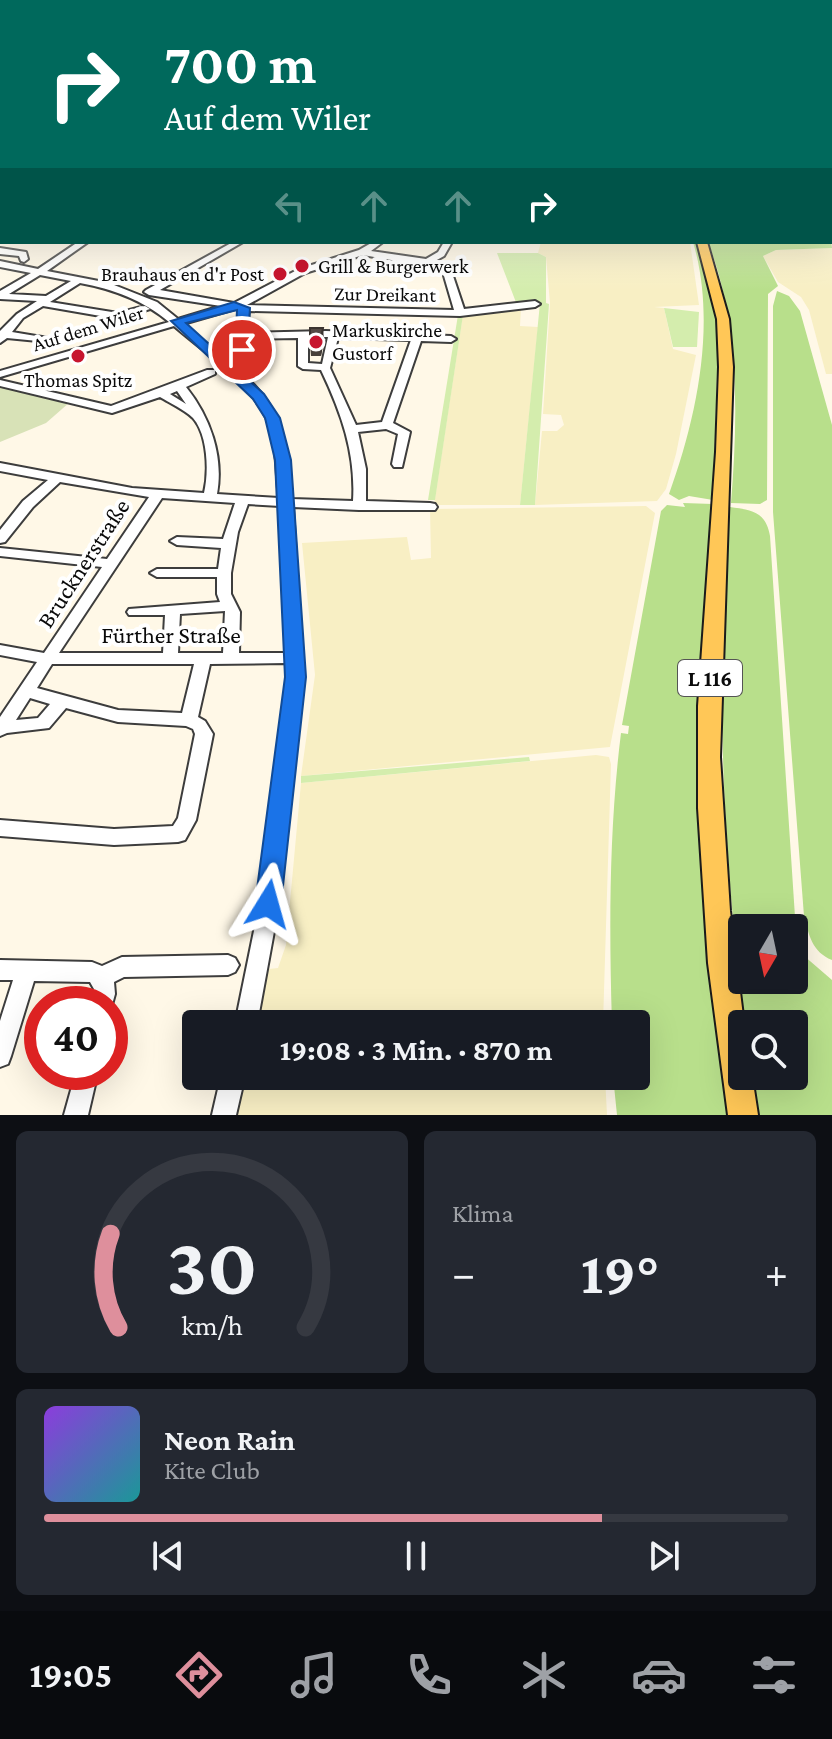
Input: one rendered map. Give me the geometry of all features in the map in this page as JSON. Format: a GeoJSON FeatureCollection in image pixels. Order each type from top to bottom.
{"type":"FeatureCollection","features":[{"type":"Feature","properties":{"kind":"main road","name":"L 116"},"geometry":{"type":"LineString","coordinates":[[703,244],[721,309],[726,367],[709,705],[710,790],[720,929],[743,1115]]}},
{"type":"Feature","properties":{"kind":"street"},"geometry":{"type":"LineString","coordinates":[[0,296],[81,244]]}},
{"type":"Feature","properties":{"kind":"street"},"geometry":{"type":"LineString","coordinates":[[137,295],[150,291],[235,244]]}},
{"type":"Feature","properties":{"kind":"street"},"geometry":{"type":"LineString","coordinates":[[150,291],[239,307],[304,270],[363,252],[376,244]]}},
{"type":"Feature","properties":{"kind":"street"},"geometry":{"type":"LineString","coordinates":[[427,262],[441,254],[447,244]]}},
{"type":"Feature","properties":{"kind":"street"},"geometry":{"type":"LineString","coordinates":[[0,251],[23,254],[24,259]]}},
{"type":"Feature","properties":{"kind":"street"},"geometry":{"type":"LineString","coordinates":[[363,252],[447,268],[460,313]]}},
{"type":"Feature","properties":{"kind":"street"},"geometry":{"type":"LineString","coordinates":[[0,264],[80,279],[137,295],[177,321],[234,370],[259,397],[272,418],[283,460],[295,683],[262,947],[249,1010]]}},
{"type":"Feature","properties":{"kind":"street"},"geometry":{"type":"LineString","coordinates":[[1,337],[44,301],[80,279]]}},
{"type":"Feature","properties":{"kind":"street"},"geometry":{"type":"LineString","coordinates":[[0,296],[44,301],[118,316],[145,309]]}},
{"type":"Feature","properties":{"kind":"street","name":"Zur Dreikant"},"geometry":{"type":"LineString","coordinates":[[239,307],[460,313],[535,304]]}},
{"type":"Feature","properties":{"kind":"street"},"geometry":{"type":"LineString","coordinates":[[234,370],[245,363],[239,307]]}},
{"type":"Feature","properties":{"kind":"street","name":"Auf dem Wiler"},"geometry":{"type":"LineString","coordinates":[[0,376],[177,321],[239,307]]}},
{"type":"Feature","properties":{"kind":"street"},"geometry":{"type":"LineString","coordinates":[[241,336],[303,334],[416,340],[387,425]]}},
{"type":"Feature","properties":{"kind":"street"},"geometry":{"type":"LineString","coordinates":[[303,334],[303,366],[325,368]]}},
{"type":"Feature","properties":{"kind":"street"},"geometry":{"type":"LineString","coordinates":[[334,335],[325,368],[353,429],[362,467],[359,506]]}},
{"type":"Feature","properties":{"kind":"street"},"geometry":{"type":"LineString","coordinates":[[1,337],[44,340]]}},
{"type":"Feature","properties":{"kind":"street"},"geometry":{"type":"LineString","coordinates":[[0,376],[111,410],[211,372]]}},
{"type":"Feature","properties":{"kind":"street"},"geometry":{"type":"LineString","coordinates":[[179,386],[194,402],[196,415]]}},
{"type":"Feature","properties":{"kind":"street"},"geometry":{"type":"LineString","coordinates":[[161,393],[196,415],[205,425],[215,472],[210,497]]}},
{"type":"Feature","properties":{"kind":"street"},"geometry":{"type":"LineString","coordinates":[[353,429],[387,425],[404,432],[398,464]]}},
{"type":"Feature","properties":{"kind":"street"},"geometry":{"type":"LineString","coordinates":[[0,467],[158,494],[430,507]]}},
{"type":"Feature","properties":{"kind":"street"},"geometry":{"type":"LineString","coordinates":[[0,539],[6,524],[57,478]]}},
{"type":"Feature","properties":{"kind":"street","name":"Brucknerstraße"},"geometry":{"type":"LineString","coordinates":[[49,659],[158,494]]}},
{"type":"Feature","properties":{"kind":"street"},"geometry":{"type":"LineString","coordinates":[[231,658],[233,612],[227,606],[224,573],[243,499]]}},
{"type":"Feature","properties":{"kind":"street"},"geometry":{"type":"LineString","coordinates":[[177,541],[229,544]]}},
{"type":"Feature","properties":{"kind":"street"},"geometry":{"type":"LineString","coordinates":[[0,552],[110,564]]}},
{"type":"Feature","properties":{"kind":"street"},"geometry":{"type":"LineString","coordinates":[[157,573],[224,573]]}},
{"type":"Feature","properties":{"kind":"street"},"geometry":{"type":"LineString","coordinates":[[134,612],[227,606]]}},
{"type":"Feature","properties":{"kind":"street"},"geometry":{"type":"LineString","coordinates":[[170,659],[173,610]]}},
{"type":"Feature","properties":{"kind":"street","name":"Fürther Straße"},"geometry":{"type":"LineString","coordinates":[[0,650],[49,659],[293,658]]}},
{"type":"Feature","properties":{"kind":"street"},"geometry":{"type":"LineString","coordinates":[[189,720],[203,658]]}},
{"type":"Feature","properties":{"kind":"street"},"geometry":{"type":"LineString","coordinates":[[1,728],[49,659]]}},
{"type":"Feature","properties":{"kind":"street"},"geometry":{"type":"LineString","coordinates":[[0,828],[114,837],[178,834],[187,820],[204,734],[201,727],[189,720],[133,718],[26,691]]}},
{"type":"Feature","properties":{"kind":"street"},"geometry":{"type":"LineString","coordinates":[[1,728],[43,724],[61,702]]}},
{"type":"Feature","properties":{"kind":"street"},"geometry":{"type":"LineString","coordinates":[[0,970],[80,970],[101,977],[122,967],[228,965]]}},
{"type":"Feature","properties":{"kind":"street"},"geometry":{"type":"LineString","coordinates":[[0,1056],[27,970]]}},
{"type":"Feature","properties":{"kind":"street"},"geometry":{"type":"LineString","coordinates":[[101,977],[105,986]]}},
{"type":"Feature","properties":{"kind":"street"},"geometry":{"type":"LineString","coordinates":[[76,1115],[82,1090]]}},
{"type":"Feature","properties":{"kind":"street"},"geometry":{"type":"LineString","coordinates":[[224,1115],[230,1090]]}},
{"type":"Feature","properties":{"kind":"shaded area"},"geometry":{"type":"Polygon","coordinates":[[[540,244],[690,244],[699,305],[654,307],[664,308],[673,349],[696,355],[676,454],[666,489],[657,501],[535,505],[542,431],[557,431],[564,425],[561,415],[543,414],[550,303],[546,257],[538,253],[540,244]]]}},
{"type":"Feature","properties":{"kind":"shaded area"},"geometry":{"type":"Polygon","coordinates":[[[832,248],[832,374],[826,374],[809,310],[801,297],[778,282],[763,256],[776,250],[832,248]]]}},
{"type":"Feature","properties":{"kind":"shaded area"},"geometry":{"type":"Polygon","coordinates":[[[521,307],[520,326],[538,327],[520,505],[434,505],[463,314],[521,307]]]}},
{"type":"Feature","properties":{"kind":"shaded area"},"geometry":{"type":"Polygon","coordinates":[[[646,506],[655,513],[610,747],[301,776],[315,675],[302,543],[407,537],[411,560],[431,558],[430,509],[646,506]]]}},
{"type":"Feature","properties":{"kind":"shaded area"},"geometry":{"type":"Polygon","coordinates":[[[596,755],[609,757],[603,1010],[256,1010],[269,969],[278,968],[286,945],[301,783],[596,755]]]}},
{"type":"Feature","properties":{"kind":"shaded area"},"geometry":{"type":"Polygon","coordinates":[[[237,1090],[606,1090],[607,1115],[231,1115],[237,1090]]]}},
{"type":"Feature","properties":{"kind":"green space"},"geometry":{"type":"Polygon","coordinates":[[[693,244],[698,244],[715,305],[718,340],[713,500],[689,496],[679,500],[669,494],[688,433],[700,369],[703,304],[693,244]]]}},
{"type":"Feature","properties":{"kind":"green space"},"geometry":{"type":"Polygon","coordinates":[[[709,244],[832,244],[832,248],[776,250],[763,256],[778,286],[768,294],[767,500],[760,504],[731,503],[735,437],[734,371],[726,306],[709,244]]]}},
{"type":"Feature","properties":{"kind":"green space"},"geometry":{"type":"Polygon","coordinates":[[[497,253],[538,253],[546,257],[546,303],[549,304],[535,505],[520,505],[540,303],[517,305],[497,253]]]}},
{"type":"Feature","properties":{"kind":"green space"},"geometry":{"type":"Polygon","coordinates":[[[777,291],[789,296],[800,311],[832,425],[832,960],[816,948],[808,929],[808,914],[804,914],[773,512],[773,306],[777,291]]]}},
{"type":"Feature","properties":{"kind":"green space"},"geometry":{"type":"Polygon","coordinates":[[[664,308],[699,312],[697,347],[673,347],[664,308]]]}},
{"type":"Feature","properties":{"kind":"green space"},"geometry":{"type":"Polygon","coordinates":[[[458,315],[463,315],[435,500],[428,500],[458,315]]]}},
{"type":"Feature","properties":{"kind":"green space"},"geometry":{"type":"Polygon","coordinates":[[[0,385],[70,402],[46,423],[0,442],[0,385]]]}},
{"type":"Feature","properties":{"kind":"green space"},"geometry":{"type":"Polygon","coordinates":[[[683,503],[713,504],[699,724],[715,1013],[728,1115],[617,1115],[614,1090],[650,1090],[650,1010],[612,1010],[611,878],[621,733],[628,734],[629,726],[622,725],[661,511],[667,505],[685,507],[683,503]]]}},
{"type":"Feature","properties":{"kind":"green space"},"geometry":{"type":"Polygon","coordinates":[[[730,507],[757,514],[765,522],[770,536],[795,914],[733,914],[723,766],[723,637],[730,507]]]}},
{"type":"Feature","properties":{"kind":"green space"},"geometry":{"type":"Polygon","coordinates":[[[529,757],[530,761],[301,783],[301,776],[529,757]]]}},
{"type":"Feature","properties":{"kind":"green space"},"geometry":{"type":"Polygon","coordinates":[[[808,959],[832,980],[832,1115],[758,1115],[754,1090],[808,1090],[808,1010],[743,1010],[741,994],[808,994],[808,959]]]}},
{"type":"Feature","properties":{"kind":"building"},"geometry":{"type":"Polygon","coordinates":[[[310,328],[323,328],[320,344],[310,344],[310,328]]]}},
{"type":"Feature","properties":{"kind":"place","name":"Grill & Burgerwerk"},"geometry":{"type":"Point","coordinates":[302,266]}},
{"type":"Feature","properties":{"kind":"place","name":"Brauhaus en d'r Post"},"geometry":{"type":"Point","coordinates":[280,274]}},
{"type":"Feature","properties":{"kind":"place","name":"Markuskirche Gustorf"},"geometry":{"type":"Point","coordinates":[316,342]}},
{"type":"Feature","properties":{"kind":"place","name":"Thomas Spitz"},"geometry":{"type":"Point","coordinates":[78,356]}},
{"type":"Feature","properties":{"kind":"route"},"geometry":{"type":"LineString","coordinates":[[242,350],[244,308],[234,306],[177,321],[234,370],[259,397],[272,418],[283,460],[295,677],[268,904]]}}]}
